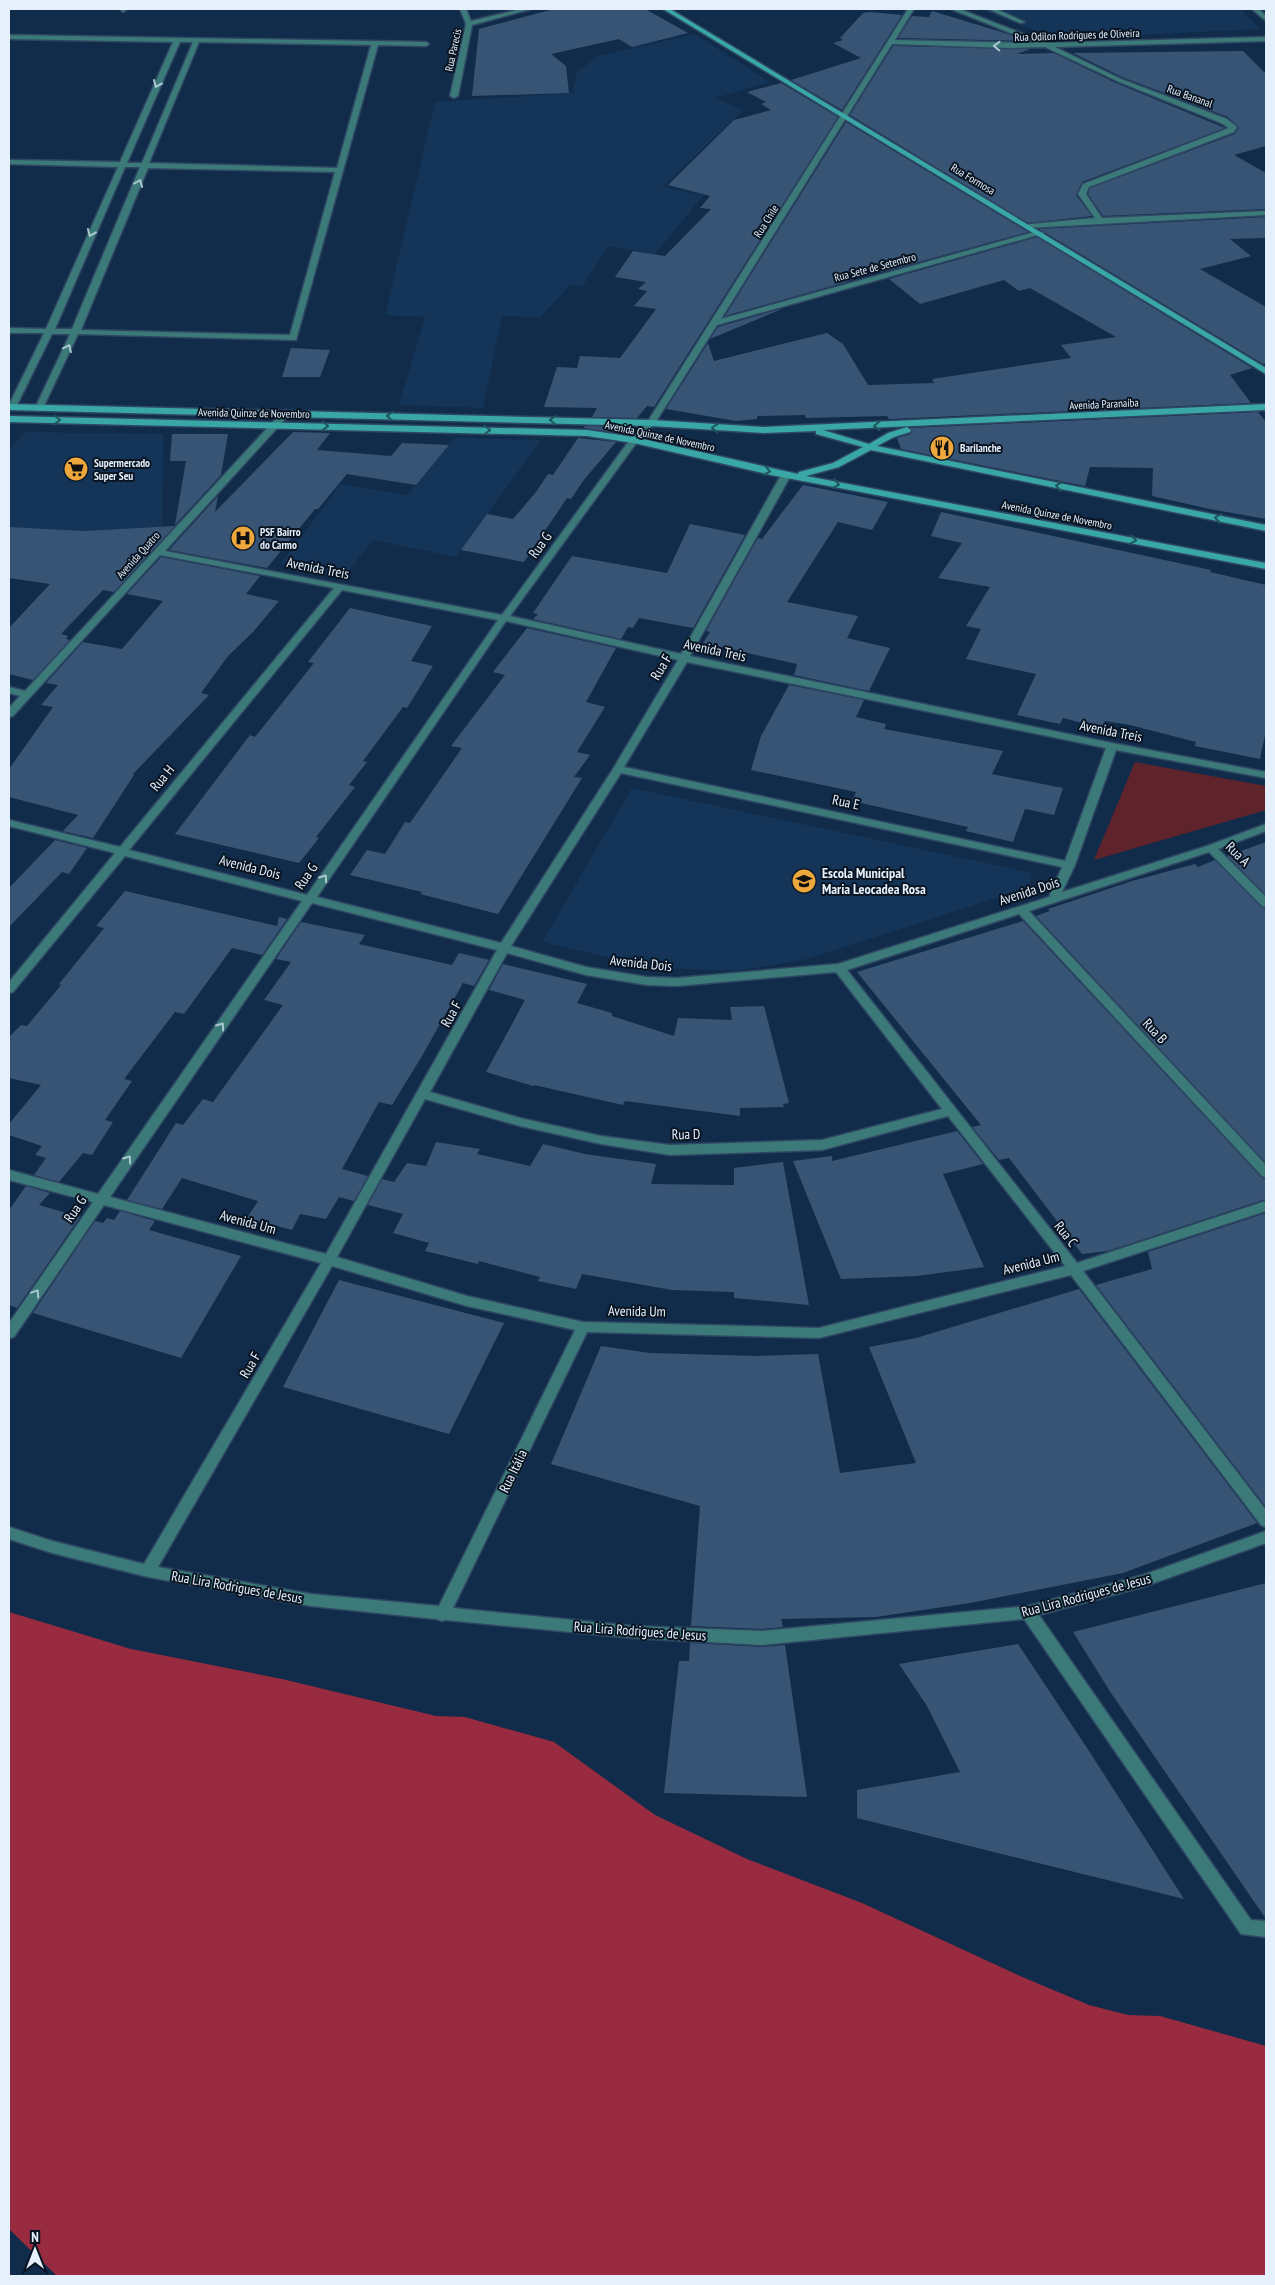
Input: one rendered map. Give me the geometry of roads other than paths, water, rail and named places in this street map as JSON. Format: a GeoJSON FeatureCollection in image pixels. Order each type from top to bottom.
{"type":"FeatureCollection","features":[{"type":"Feature","properties":{"kind":"main road","name":"Rua Formosa"},"geometry":{"type":"LineString","coordinates":[[666,9],[1030,226],[1266,371]]}},
{"type":"Feature","properties":{"kind":"main road","name":"Avenida Quinze de Novembro"},"geometry":{"type":"LineString","coordinates":[[10,407],[286,412],[651,423],[745,429],[811,430],[944,423]]}},
{"type":"Feature","properties":{"kind":"main road","name":"Avenida Paranaíba"},"geometry":{"type":"LineString","coordinates":[[944,423],[1266,407]]}},
{"type":"Feature","properties":{"kind":"main road","name":"Avenida Quinze de Novembro"},"geometry":{"type":"LineString","coordinates":[[9,419],[587,433],[634,440],[787,475],[1266,566]]}},
{"type":"Feature","properties":{"kind":"main road"},"geometry":{"type":"LineString","coordinates":[[787,475],[828,469],[869,448],[881,439],[902,430],[944,423]]}},
{"type":"Feature","properties":{"kind":"main road","name":"Avenida Quinze de Novembro"},"geometry":{"type":"LineString","coordinates":[[811,430],[869,448],[1266,528]]}},
{"type":"Feature","properties":{"kind":"street","name":"Rua Parecis"},"geometry":{"type":"LineString","coordinates":[[454,96],[469,24],[463,9]]}},
{"type":"Feature","properties":{"kind":"street"},"geometry":{"type":"LineString","coordinates":[[469,24],[528,9]]}},
{"type":"Feature","properties":{"kind":"street","name":"Rua Chile"},"geometry":{"type":"LineString","coordinates":[[634,440],[651,423],[845,116],[910,9]]}},
{"type":"Feature","properties":{"kind":"street","name":"Rua Bananal"},"geometry":{"type":"LineString","coordinates":[[954,9],[1046,45],[1120,80],[1224,121],[1233,127],[1231,130],[1086,186],[1082,194],[1100,220]]}},
{"type":"Feature","properties":{"kind":"street"},"geometry":{"type":"LineString","coordinates":[[991,9],[1022,22]]}},
{"type":"Feature","properties":{"kind":"street"},"geometry":{"type":"LineString","coordinates":[[1255,9],[1266,19]]}},
{"type":"Feature","properties":{"kind":"street"},"geometry":{"type":"LineString","coordinates":[[9,37],[426,44]]}},
{"type":"Feature","properties":{"kind":"street","name":"Rua Odilon Rodrigues de Oliveira"},"geometry":{"type":"LineString","coordinates":[[889,42],[997,46],[1266,39]]}},
{"type":"Feature","properties":{"kind":"street"},"geometry":{"type":"LineString","coordinates":[[10,407],[49,332],[120,165],[177,40]]}},
{"type":"Feature","properties":{"kind":"street"},"geometry":{"type":"LineString","coordinates":[[39,408],[76,333],[147,166],[197,40]]}},
{"type":"Feature","properties":{"kind":"street"},"geometry":{"type":"LineString","coordinates":[[9,330],[293,338],[375,43]]}},
{"type":"Feature","properties":{"kind":"street"},"geometry":{"type":"LineString","coordinates":[[9,162],[340,170]]}},
{"type":"Feature","properties":{"kind":"street"},"geometry":{"type":"LineString","coordinates":[[1030,226],[1100,220],[1266,213]]}},
{"type":"Feature","properties":{"kind":"street","name":"Rua Sete de Setembro"},"geometry":{"type":"LineString","coordinates":[[715,323],[1041,234]]}},
{"type":"Feature","properties":{"kind":"street","name":"Avenida Quatro"},"geometry":{"type":"LineString","coordinates":[[9,714],[286,412]]}},
{"type":"Feature","properties":{"kind":"street","name":"Rua G"},"geometry":{"type":"LineString","coordinates":[[9,1333],[504,618],[634,440]]}},
{"type":"Feature","properties":{"kind":"street","name":"Rua F"},"geometry":{"type":"LineString","coordinates":[[148,1571],[424,1094],[504,948],[618,769],[684,658],[787,475]]}},
{"type":"Feature","properties":{"kind":"street","name":"Avenida Treis"},"geometry":{"type":"LineString","coordinates":[[157,552],[504,618],[684,658],[1112,746],[1266,775]]}},
{"type":"Feature","properties":{"kind":"street","name":"Rua H"},"geometry":{"type":"LineString","coordinates":[[9,989],[340,586]]}},
{"type":"Feature","properties":{"kind":"street"},"geometry":{"type":"LineString","coordinates":[[9,690],[28,694]]}},
{"type":"Feature","properties":{"kind":"street"},"geometry":{"type":"LineString","coordinates":[[1053,899],[1069,865],[1112,746]]}},
{"type":"Feature","properties":{"kind":"street","name":"Rua E"},"geometry":{"type":"LineString","coordinates":[[618,769],[1069,865]]}},
{"type":"Feature","properties":{"kind":"street","name":"Avenida Dois"},"geometry":{"type":"LineString","coordinates":[[9,822],[504,948],[586,971],[654,981],[677,982],[839,968],[1211,848],[1266,827]]}},
{"type":"Feature","properties":{"kind":"street","name":"Rua A"},"geometry":{"type":"LineString","coordinates":[[1211,848],[1266,903]]}},
{"type":"Feature","properties":{"kind":"street","name":"Rua B"},"geometry":{"type":"LineString","coordinates":[[1021,909],[1266,1173]]}},
{"type":"Feature","properties":{"kind":"street","name":"Rua C"},"geometry":{"type":"LineString","coordinates":[[839,968],[1074,1269],[1266,1521]]}},
{"type":"Feature","properties":{"kind":"street","name":"Rua D"},"geometry":{"type":"LineString","coordinates":[[424,1094],[520,1122],[601,1140],[670,1150],[822,1145],[951,1111]]}},
{"type":"Feature","properties":{"kind":"street","name":"Avenida Um"},"geometry":{"type":"LineString","coordinates":[[9,1176],[329,1260],[467,1301],[583,1327],[819,1333],[1074,1269],[1266,1206]]}},
{"type":"Feature","properties":{"kind":"street","name":"Rua Itália"},"geometry":{"type":"LineString","coordinates":[[442,1614],[583,1327]]}},
{"type":"Feature","properties":{"kind":"street","name":"Rua Lira Rodrigues de Jesus"},"geometry":{"type":"LineString","coordinates":[[9,1533],[52,1547],[148,1571],[311,1600],[633,1632],[762,1638],[1028,1612],[1142,1581],[1266,1537]]}},
{"type":"Feature","properties":{"kind":"street"},"geometry":{"type":"LineString","coordinates":[[1028,1612],[1247,1928],[1266,1929]]}},
{"type":"Feature","properties":{"kind":"place","name":"Barilanche"},"geometry":{"type":"Point","coordinates":[942,448]}},
{"type":"Feature","properties":{"kind":"place","name":"Supermercado Super Seu"},"geometry":{"type":"Point","coordinates":[76,469]}},
{"type":"Feature","properties":{"kind":"place","name":"PSF Bairro do Carmo"},"geometry":{"type":"Point","coordinates":[243,538]}},
{"type":"Feature","properties":{"kind":"place","name":"Escola Municipal Maria Leocadea Rosa"},"geometry":{"type":"Point","coordinates":[804,881]}}]}
